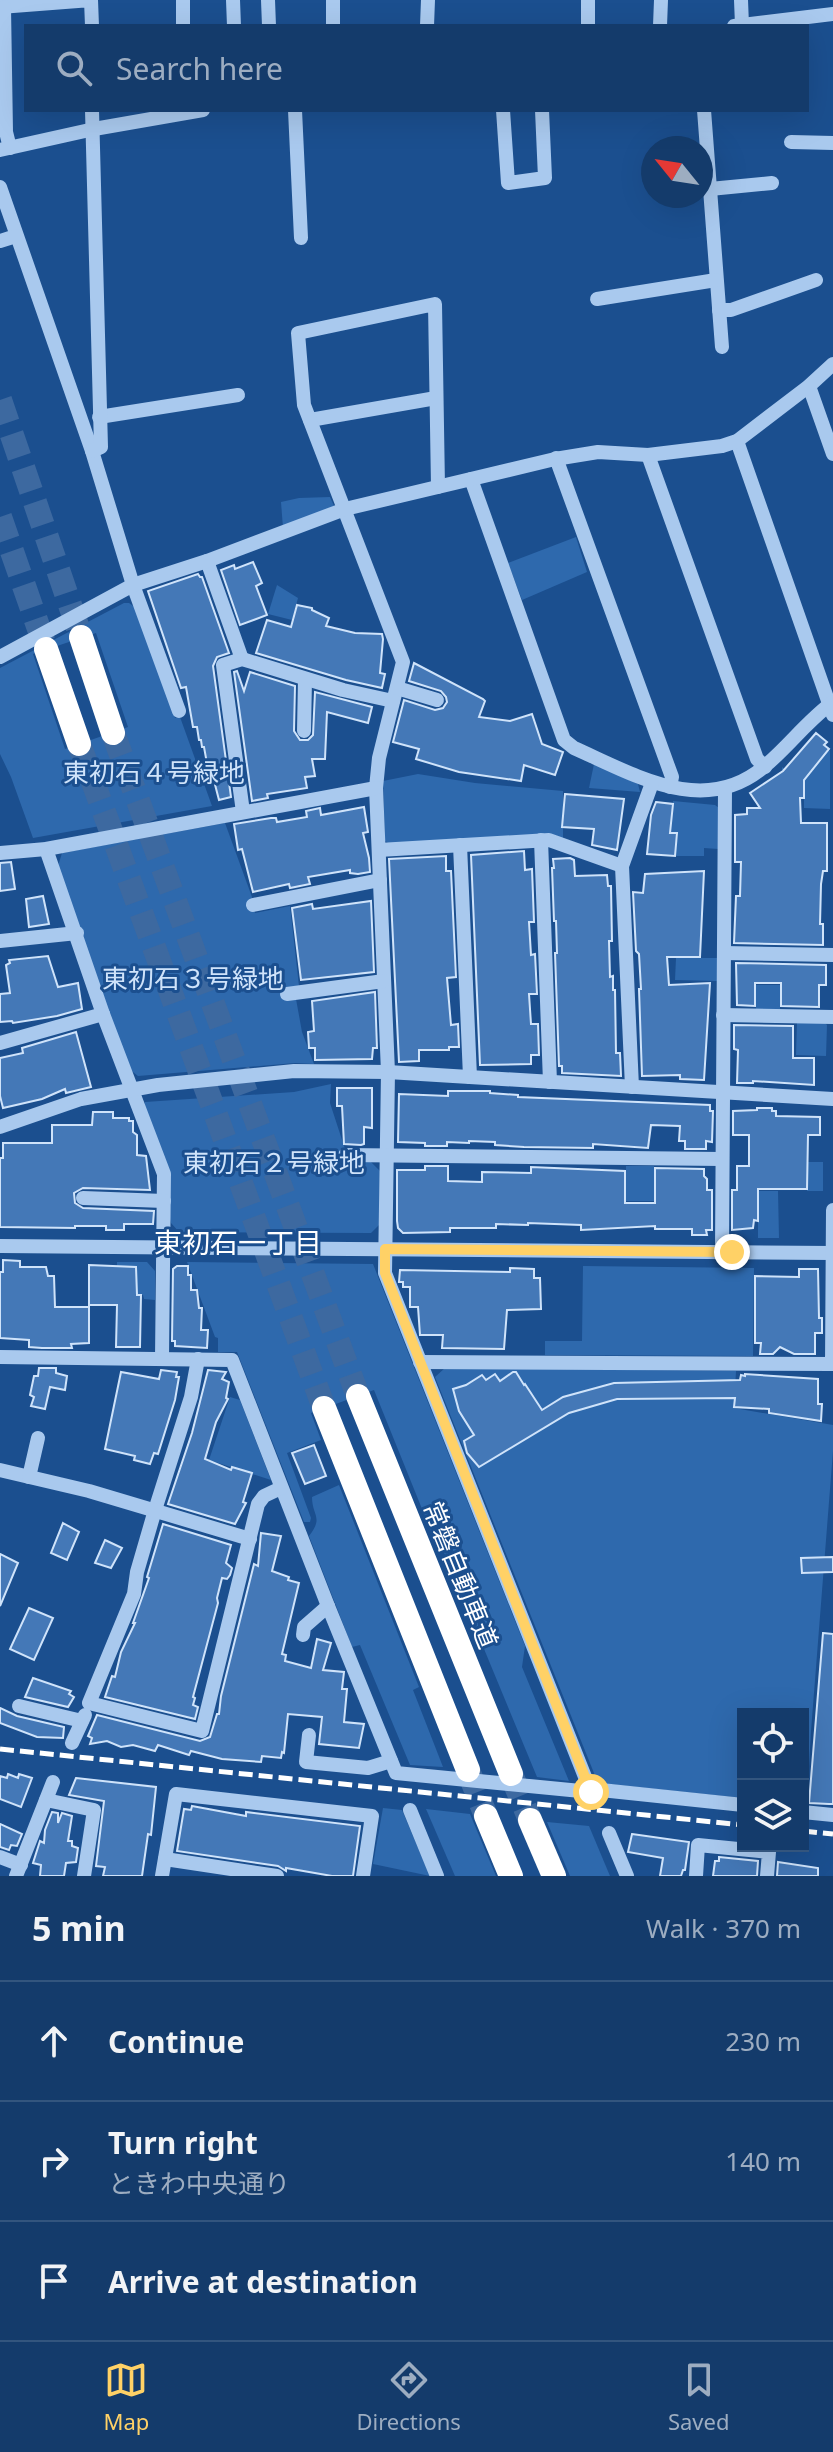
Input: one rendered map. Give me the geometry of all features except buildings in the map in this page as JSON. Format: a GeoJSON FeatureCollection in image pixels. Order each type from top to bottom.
{"type":"FeatureCollection","features":[{"type":"Feature","properties":{"kind":"highway"},"geometry":{"type":"LineString","coordinates":[[81,637],[113,733]]}},
{"type":"Feature","properties":{"kind":"highway"},"geometry":{"type":"LineString","coordinates":[[46,649],[79,744]]}},
{"type":"Feature","properties":{"kind":"highway","name":"常磐自動車道"},"geometry":{"type":"LineString","coordinates":[[358,1396],[511,1774]]}},
{"type":"Feature","properties":{"kind":"highway"},"geometry":{"type":"LineString","coordinates":[[324,1408],[468,1770]]}},
{"type":"Feature","properties":{"kind":"highway"},"geometry":{"type":"LineString","coordinates":[[486,1816],[511,1876]]}},
{"type":"Feature","properties":{"kind":"highway"},"geometry":{"type":"LineString","coordinates":[[530,1820],[554,1876]]}},
{"type":"Feature","properties":{"kind":"street"},"geometry":{"type":"LineString","coordinates":[[92,24],[91,0],[2,7],[5,149],[182,112]]}},
{"type":"Feature","properties":{"kind":"street"},"geometry":{"type":"LineString","coordinates":[[183,0],[183,24]]}},
{"type":"Feature","properties":{"kind":"street"},"geometry":{"type":"LineString","coordinates":[[233,0],[234,24]]}},
{"type":"Feature","properties":{"kind":"street"},"geometry":{"type":"LineString","coordinates":[[268,0],[269,24]]}},
{"type":"Feature","properties":{"kind":"street"},"geometry":{"type":"LineString","coordinates":[[333,0],[333,24]]}},
{"type":"Feature","properties":{"kind":"street"},"geometry":{"type":"LineString","coordinates":[[427,24],[428,0]]}},
{"type":"Feature","properties":{"kind":"street"},"geometry":{"type":"LineString","coordinates":[[588,0],[588,24]]}},
{"type":"Feature","properties":{"kind":"street"},"geometry":{"type":"LineString","coordinates":[[660,24],[661,0]]}},
{"type":"Feature","properties":{"kind":"street"},"geometry":{"type":"LineString","coordinates":[[738,24],[741,0]]}},
{"type":"Feature","properties":{"kind":"street"},"geometry":{"type":"LineString","coordinates":[[747,24],[833,14],[832,0]]}},
{"type":"Feature","properties":{"kind":"street"},"geometry":{"type":"LineString","coordinates":[[92,112],[101,447],[92,451]]}},
{"type":"Feature","properties":{"kind":"street"},"geometry":{"type":"LineString","coordinates":[[295,112],[301,238]]}},
{"type":"Feature","properties":{"kind":"street"},"geometry":{"type":"LineString","coordinates":[[503,112],[508,183],[545,178],[542,112]]}},
{"type":"Feature","properties":{"kind":"street"},"geometry":{"type":"LineString","coordinates":[[704,112],[706,136]]}},
{"type":"Feature","properties":{"kind":"street"},"geometry":{"type":"LineString","coordinates":[[791,142],[833,143]]}},
{"type":"Feature","properties":{"kind":"street"},"geometry":{"type":"LineString","coordinates":[[713,189],[772,183]]}},
{"type":"Feature","properties":{"kind":"street"},"geometry":{"type":"LineString","coordinates":[[0,187],[92,451],[133,585],[179,711]]}},
{"type":"Feature","properties":{"kind":"street"},"geometry":{"type":"LineString","coordinates":[[711,208],[722,347]]}},
{"type":"Feature","properties":{"kind":"street"},"geometry":{"type":"LineString","coordinates":[[0,241],[16,236]]}},
{"type":"Feature","properties":{"kind":"street"},"geometry":{"type":"LineString","coordinates":[[597,299],[716,280]]}},
{"type":"Feature","properties":{"kind":"street"},"geometry":{"type":"LineString","coordinates":[[719,310],[731,310],[816,280]]}},
{"type":"Feature","properties":{"kind":"street"},"geometry":{"type":"LineString","coordinates":[[438,487],[435,304],[298,333],[304,405],[403,662],[379,758],[376,788],[388,1072],[385,1273],[591,1792]]}},
{"type":"Feature","properties":{"kind":"street"},"geometry":{"type":"LineString","coordinates":[[0,657],[133,585],[345,509],[556,458],[598,452],[648,455],[722,446],[737,441],[833,364]]}},
{"type":"Feature","properties":{"kind":"street"},"geometry":{"type":"LineString","coordinates":[[809,386],[833,454]]}},
{"type":"Feature","properties":{"kind":"street"},"geometry":{"type":"LineString","coordinates":[[99,417],[238,395]]}},
{"type":"Feature","properties":{"kind":"street"},"geometry":{"type":"LineString","coordinates":[[310,420],[436,398]]}},
{"type":"Feature","properties":{"kind":"street"},"geometry":{"type":"LineString","coordinates":[[471,479],[564,740],[574,748],[652,783],[707,792],[737,786],[765,767],[815,715],[832,707],[737,441]]}},
{"type":"Feature","properties":{"kind":"street"},"geometry":{"type":"LineString","coordinates":[[648,455],[757,759],[765,767]]}},
{"type":"Feature","properties":{"kind":"street"},"geometry":{"type":"LineString","coordinates":[[556,458],[672,777],[670,787]]}},
{"type":"Feature","properties":{"kind":"street"},"geometry":{"type":"LineString","coordinates":[[207,561],[242,659]]}},
{"type":"Feature","properties":{"kind":"street"},"geometry":{"type":"LineString","coordinates":[[243,812],[223,665],[242,659],[305,679],[437,700]]}},
{"type":"Feature","properties":{"kind":"street"},"geometry":{"type":"LineString","coordinates":[[304,731],[305,679]]}},
{"type":"Feature","properties":{"kind":"street"},"geometry":{"type":"LineString","coordinates":[[632,1087],[622,866],[652,783]]}},
{"type":"Feature","properties":{"kind":"street"},"geometry":{"type":"LineString","coordinates":[[0,853],[46,849],[376,788]]}},
{"type":"Feature","properties":{"kind":"street"},"geometry":{"type":"LineString","coordinates":[[722,1251],[725,789]]}},
{"type":"Feature","properties":{"kind":"street"},"geometry":{"type":"LineString","coordinates":[[541,840],[550,1082]]}},
{"type":"Feature","properties":{"kind":"street"},"geometry":{"type":"LineString","coordinates":[[379,850],[549,840],[622,866]]}},
{"type":"Feature","properties":{"kind":"street"},"geometry":{"type":"LineString","coordinates":[[460,845],[470,1077]]}},
{"type":"Feature","properties":{"kind":"street"},"geometry":{"type":"LineString","coordinates":[[46,849],[103,1014],[164,1174],[162,1358]]}},
{"type":"Feature","properties":{"kind":"street"},"geometry":{"type":"LineString","coordinates":[[253,905],[380,880]]}},
{"type":"Feature","properties":{"kind":"street"},"geometry":{"type":"LineString","coordinates":[[0,941],[77,933]]}},
{"type":"Feature","properties":{"kind":"street"},"geometry":{"type":"LineString","coordinates":[[724,953],[833,955]]}},
{"type":"Feature","properties":{"kind":"street"},"geometry":{"type":"LineString","coordinates":[[287,994],[384,981]]}},
{"type":"Feature","properties":{"kind":"street"},"geometry":{"type":"LineString","coordinates":[[0,1043],[103,1014]]}},
{"type":"Feature","properties":{"kind":"street"},"geometry":{"type":"LineString","coordinates":[[723,1015],[833,1017]]}},
{"type":"Feature","properties":{"kind":"street"},"geometry":{"type":"LineString","coordinates":[[0,1127],[81,1099],[131,1090],[294,1071],[388,1072],[833,1099]]}},
{"type":"Feature","properties":{"kind":"street"},"geometry":{"type":"LineString","coordinates":[[345,1155],[722,1159]]}},
{"type":"Feature","properties":{"kind":"street"},"geometry":{"type":"LineString","coordinates":[[83,1198],[164,1201]]}},
{"type":"Feature","properties":{"kind":"street"},"geometry":{"type":"LineString","coordinates":[[420,1362],[833,1364],[833,1210]]}},
{"type":"Feature","properties":{"kind":"street"},"geometry":{"type":"LineString","coordinates":[[0,1246],[833,1253]]}},
{"type":"Feature","properties":{"kind":"street"},"geometry":{"type":"LineString","coordinates":[[0,1357],[232,1360],[396,1773],[737,1804]]}},
{"type":"Feature","properties":{"kind":"street"},"geometry":{"type":"LineString","coordinates":[[72,1743],[134,1594],[137,1572],[191,1397],[198,1359]]}},
{"type":"Feature","properties":{"kind":"street"},"geometry":{"type":"LineString","coordinates":[[29,1477],[38,1438]]}},
{"type":"Feature","properties":{"kind":"street"},"geometry":{"type":"LineString","coordinates":[[0,1470],[89,1491],[250,1539]]}},
{"type":"Feature","properties":{"kind":"street"},"geometry":{"type":"LineString","coordinates":[[89,1703],[202,1731],[261,1499],[281,1488]]}},
{"type":"Feature","properties":{"kind":"street"},"geometry":{"type":"LineString","coordinates":[[303,1635],[304,1627],[328,1606]]}},
{"type":"Feature","properties":{"kind":"street"},"geometry":{"type":"LineString","coordinates":[[19,1706],[82,1721]]}},
{"type":"Feature","properties":{"kind":"street"},"geometry":{"type":"LineString","coordinates":[[309,1735],[306,1762],[368,1768],[391,1761]]}},
{"type":"Feature","properties":{"kind":"street"},"geometry":{"type":"LineString","coordinates":[[0,1857],[18,1870],[53,1782]]}},
{"type":"Feature","properties":{"kind":"street"},"geometry":{"type":"LineString","coordinates":[[162,1876],[176,1794],[372,1816],[363,1876]]}},
{"type":"Feature","properties":{"kind":"street"},"geometry":{"type":"LineString","coordinates":[[46,1800],[94,1810],[84,1876]]}},
{"type":"Feature","properties":{"kind":"street"},"geometry":{"type":"LineString","coordinates":[[410,1810],[437,1876]]}},
{"type":"Feature","properties":{"kind":"street"},"geometry":{"type":"LineString","coordinates":[[809,1813],[833,1815]]}},
{"type":"Feature","properties":{"kind":"street"},"geometry":{"type":"LineString","coordinates":[[609,1833],[627,1876]]}},
{"type":"Feature","properties":{"kind":"street"},"geometry":{"type":"LineString","coordinates":[[696,1876],[698,1845],[769,1852],[767,1876]]}},
{"type":"Feature","properties":{"kind":"street"},"geometry":{"type":"LineString","coordinates":[[165,1859],[277,1876]]}},
{"type":"Feature","properties":{"kind":"green space"},"geometry":{"type":"Polygon","coordinates":[[[330,497],[334,506],[283,528],[281,502],[330,497]]]}},
{"type":"Feature","properties":{"kind":"green space"},"geometry":{"type":"Polygon","coordinates":[[[576,537],[587,572],[522,600],[508,563],[576,537]]]}},
{"type":"Feature","properties":{"kind":"green space"},"geometry":{"type":"Polygon","coordinates":[[[277,585],[298,598],[292,620],[268,614],[277,585]]]}},
{"type":"Feature","properties":{"kind":"green space","name":"東初石４号緑地"},"geometry":{"type":"Polygon","coordinates":[[[129,603],[136,608],[175,718],[180,717],[212,806],[33,838],[0,754],[0,668],[129,603]],[[96,633],[33,654],[65,749],[128,727],[96,633]]]}},
{"type":"Feature","properties":{"kind":"green space"},"geometry":{"type":"Polygon","coordinates":[[[828,750],[830,809],[804,808],[804,785],[782,784],[782,767],[801,783],[828,750]]]}},
{"type":"Feature","properties":{"kind":"green space"},"geometry":{"type":"Polygon","coordinates":[[[594,764],[638,784],[640,792],[589,788],[594,764]]]}},
{"type":"Feature","properties":{"kind":"green space"},"geometry":{"type":"Polygon","coordinates":[[[418,774],[563,791],[563,840],[390,844],[385,841],[383,781],[418,774]]]}},
{"type":"Feature","properties":{"kind":"green space"},"geometry":{"type":"Polygon","coordinates":[[[673,801],[719,808],[718,849],[704,848],[704,856],[675,856],[678,834],[670,833],[673,801]]]}},
{"type":"Feature","properties":{"kind":"green space","name":"東初石３号緑地"},"geometry":{"type":"Polygon","coordinates":[[[225,823],[255,913],[290,906],[299,986],[296,999],[302,1032],[314,1064],[138,1076],[129,1069],[58,866],[62,853],[225,823]]]}},
{"type":"Feature","properties":{"kind":"green space"},"geometry":{"type":"Polygon","coordinates":[[[676,958],[717,958],[717,981],[675,980],[676,958]]]}},
{"type":"Feature","properties":{"kind":"green space"},"geometry":{"type":"Polygon","coordinates":[[[756,985],[780,985],[780,1011],[756,1012],[756,985]]]}},
{"type":"Feature","properties":{"kind":"green space"},"geometry":{"type":"Polygon","coordinates":[[[823,1021],[827,1025],[826,1056],[796,1055],[797,1022],[823,1021]]]}},
{"type":"Feature","properties":{"kind":"green space","name":"東初石２号緑地"},"geometry":{"type":"Polygon","coordinates":[[[331,1084],[330,1103],[345,1149],[345,1161],[371,1162],[380,1171],[379,1225],[371,1233],[179,1232],[171,1223],[145,1102],[294,1092],[331,1084]]]}},
{"type":"Feature","properties":{"kind":"green space"},"geometry":{"type":"Polygon","coordinates":[[[807,1162],[823,1162],[823,1191],[807,1191],[807,1162]]]}},
{"type":"Feature","properties":{"kind":"green space"},"geometry":{"type":"Polygon","coordinates":[[[626,1166],[654,1166],[654,1201],[626,1201],[626,1166]]]}},
{"type":"Feature","properties":{"kind":"green space"},"geometry":{"type":"Polygon","coordinates":[[[747,1191],[778,1191],[779,1238],[758,1238],[758,1200],[747,1191]]]}},
{"type":"Feature","properties":{"kind":"green space"},"geometry":{"type":"Polygon","coordinates":[[[117,1262],[147,1262],[155,1271],[155,1300],[137,1295],[135,1267],[117,1267],[117,1262]]]}},
{"type":"Feature","properties":{"kind":"green space"},"geometry":{"type":"Polygon","coordinates":[[[187,1262],[373,1264],[525,1646],[522,1667],[569,1781],[537,1777],[441,1545],[437,1546],[374,1390],[311,1413],[321,1440],[287,1453],[311,1518],[310,1522],[304,1522],[237,1352],[218,1352],[218,1338],[215,1337],[187,1262]]]}},
{"type":"Feature","properties":{"kind":"green space"},"geometry":{"type":"Polygon","coordinates":[[[583,1266],[754,1268],[753,1356],[545,1355],[545,1341],[582,1341],[583,1266]]]}},
{"type":"Feature","properties":{"kind":"green space"},"geometry":{"type":"Polygon","coordinates":[[[445,1368],[736,1371],[734,1408],[833,1425],[809,1768],[809,1708],[737,1708],[737,1797],[598,1783],[435,1377],[445,1368]]]}},
{"type":"Feature","properties":{"kind":"green space"},"geometry":{"type":"Polygon","coordinates":[[[230,1397],[240,1400],[271,1480],[209,1460],[230,1397]]]}},
{"type":"Feature","properties":{"kind":"green space"},"geometry":{"type":"Polygon","coordinates":[[[339,1485],[419,1687],[413,1690],[443,1767],[410,1765],[360,1645],[352,1647],[309,1536],[317,1520],[312,1497],[339,1485]]]}},
{"type":"Feature","properties":{"kind":"green space"},"geometry":{"type":"Polygon","coordinates":[[[383,1808],[402,1810],[430,1876],[373,1864],[383,1808]]]}},
{"type":"Feature","properties":{"kind":"green space"},"geometry":{"type":"Polygon","coordinates":[[[426,1809],[470,1814],[496,1876],[455,1876],[426,1809]]]}},
{"type":"Feature","properties":{"kind":"green space"},"geometry":{"type":"Polygon","coordinates":[[[547,1822],[589,1826],[610,1876],[570,1876],[547,1822]]]}},
{"type":"Feature","properties":{"kind":"tunnel"},"geometry":{"type":"LineString","coordinates":[[0,400],[81,637]]}},
{"type":"Feature","properties":{"kind":"tunnel"},"geometry":{"type":"LineString","coordinates":[[0,517],[46,649]]}},
{"type":"Feature","properties":{"kind":"tunnel"},"geometry":{"type":"LineString","coordinates":[[113,733],[358,1396]]}},
{"type":"Feature","properties":{"kind":"tunnel"},"geometry":{"type":"LineString","coordinates":[[79,744],[324,1408]]}},
{"type":"Feature","properties":{"kind":"tunnel"},"geometry":{"type":"LineString","coordinates":[[468,1770],[486,1816]]}},
{"type":"Feature","properties":{"kind":"tunnel"},"geometry":{"type":"LineString","coordinates":[[511,1774],[530,1820]]}},
{"type":"Feature","properties":{"kind":"railway"},"geometry":{"type":"LineString","coordinates":[[0,1749],[737,1824]]}},
{"type":"Feature","properties":{"kind":"railway"},"geometry":{"type":"LineString","coordinates":[[809,1832],[833,1834]]}},
{"type":"Feature","properties":{"kind":"district","name":"東初石一丁目"},"geometry":{"type":"Point","coordinates":[238,1243]}},
{"type":"Feature","properties":{"kind":"route"},"geometry":{"type":"LineString","coordinates":[[591,1792],[385,1273],[385,1249],[732,1252]]}}]}
